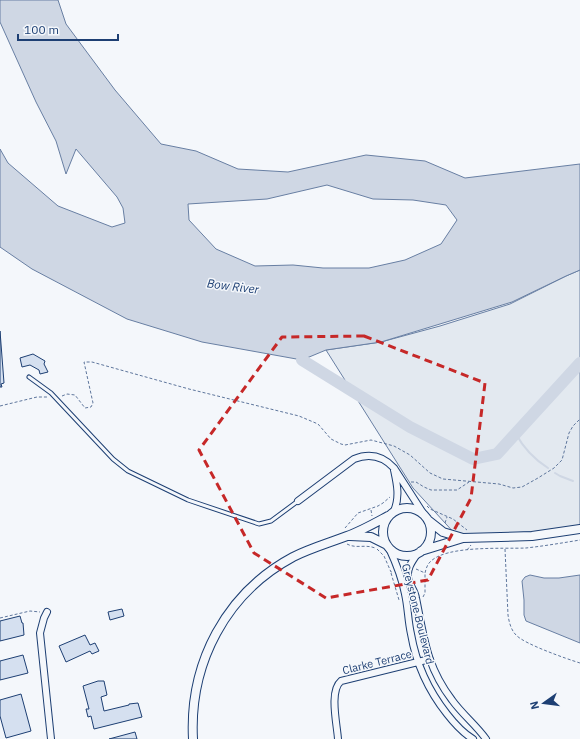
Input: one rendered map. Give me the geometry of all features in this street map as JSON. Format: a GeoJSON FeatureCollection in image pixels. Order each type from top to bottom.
{"type":"FeatureCollection","features":[{"type":"Feature","properties":{"kind":"main road"},"geometry":{"type":"LineString","coordinates":[[193,739],[194,702],[199,676],[206,653],[217,631],[229,612],[243,596],[275,568],[302,553],[347,536],[401,508],[409,507],[423,513],[429,521],[443,532],[464,538],[532,536],[580,528]]}},
{"type":"Feature","properties":{"kind":"main road"},"geometry":{"type":"LineString","coordinates":[[388,546],[384,538],[383,530],[384,523],[391,514]]}},
{"type":"Feature","properties":{"kind":"main road"},"geometry":{"type":"LineString","coordinates":[[420,552],[431,538],[429,521]]}},
{"type":"Feature","properties":{"kind":"main road"},"geometry":{"type":"LineString","coordinates":[[347,536],[371,537],[403,556],[411,556],[464,538]]}},
{"type":"Feature","properties":{"kind":"street"},"geometry":{"type":"LineString","coordinates":[[298,501],[358,457],[376,456],[389,463],[394,468],[423,513]]}},
{"type":"Feature","properties":{"kind":"street"},"geometry":{"type":"LineString","coordinates":[[391,514],[397,503],[398,497],[394,468]]}},
{"type":"Feature","properties":{"kind":"street","name":"Greystone Boulevard"},"geometry":{"type":"LineString","coordinates":[[388,546],[403,586],[411,634],[418,662],[426,683],[455,723],[473,739]]}},
{"type":"Feature","properties":{"kind":"street","name":"Greystone Boulevard"},"geometry":{"type":"LineString","coordinates":[[420,552],[411,564],[408,578],[415,594],[425,645],[437,677],[451,700],[466,718],[480,730],[486,739]]}},
{"type":"Feature","properties":{"kind":"street"},"geometry":{"type":"LineString","coordinates":[[46,612],[40,633],[51,739]]}},
{"type":"Feature","properties":{"kind":"street","name":"Clarke Terrace"},"geometry":{"type":"LineString","coordinates":[[338,739],[334,697],[338,684],[346,679],[430,659]]}},
{"type":"Feature","properties":{"kind":"lane"},"geometry":{"type":"LineString","coordinates":[[29,377],[51,393],[113,459],[128,471],[188,500],[259,524],[272,521],[298,501]]}},
{"type":"Feature","properties":{"kind":"path"},"geometry":{"type":"LineString","coordinates":[[0,406],[37,397],[49,398],[55,403],[63,395],[71,394],[78,397],[85,408],[91,407],[93,403],[84,362],[92,362],[189,389],[300,416],[318,424],[331,440],[341,444],[345,445],[371,440],[400,448],[436,477],[469,482],[499,484],[513,488],[522,487],[538,478],[554,468],[562,460],[569,433],[580,419]]}},
{"type":"Feature","properties":{"kind":"path"},"geometry":{"type":"LineString","coordinates":[[410,483],[414,481],[431,490],[457,490],[469,482]]}},
{"type":"Feature","properties":{"kind":"path"},"geometry":{"type":"LineString","coordinates":[[337,539],[356,515],[383,503],[392,496]]}},
{"type":"Feature","properties":{"kind":"path"},"geometry":{"type":"LineString","coordinates":[[424,503],[430,509],[447,516],[477,538]]}},
{"type":"Feature","properties":{"kind":"path"},"geometry":{"type":"LineString","coordinates":[[371,509],[371,519]]}},
{"type":"Feature","properties":{"kind":"path"},"geometry":{"type":"LineString","coordinates":[[443,528],[447,516]]}},
{"type":"Feature","properties":{"kind":"path"},"geometry":{"type":"LineString","coordinates":[[425,593],[425,573],[430,562],[440,556],[467,550],[539,546],[580,540]]}},
{"type":"Feature","properties":{"kind":"path"},"geometry":{"type":"LineString","coordinates":[[352,547],[366,546],[376,548],[384,556],[391,572],[398,599]]}},
{"type":"Feature","properties":{"kind":"path"},"geometry":{"type":"LineString","coordinates":[[504,548],[509,624],[515,634],[521,639],[580,663]]}},
{"type":"Feature","properties":{"kind":"path"},"geometry":{"type":"LineString","coordinates":[[413,568],[425,573]]}},
{"type":"Feature","properties":{"kind":"path"},"geometry":{"type":"LineString","coordinates":[[391,572],[395,571]]}},
{"type":"Feature","properties":{"kind":"path"},"geometry":{"type":"LineString","coordinates":[[0,618],[30,611],[46,612]]}},
{"type":"Feature","properties":{"kind":"highlighted area"},"geometry":{"type":"Polygon","coordinates":[[[364,336],[485,383],[471,498],[428,580],[326,598],[254,553],[199,450],[282,337],[364,336]]]}},
{"type":"Feature","properties":{"kind":"shaded area"},"geometry":{"type":"Polygon","coordinates":[[[580,270],[580,529],[457,536],[413,488],[326,350],[381,342],[440,326],[510,304],[580,270]]]}},
{"type":"Feature","properties":{"kind":"water","name":"Bow River"},"geometry":{"type":"Polygon","coordinates":[[[0,0],[58,0],[66,24],[115,90],[161,144],[196,151],[238,169],[288,172],[366,155],[425,161],[465,178],[580,164],[580,270],[512,302],[381,342],[326,350],[302,360],[202,342],[127,319],[32,269],[0,247],[0,149],[8,163],[58,206],[112,227],[125,223],[123,208],[117,197],[76,149],[66,174],[56,141],[36,102],[0,22],[0,0]],[[327,185],[267,199],[188,204],[189,220],[216,249],[255,266],[293,265],[323,268],[369,268],[405,260],[441,244],[457,220],[446,205],[413,200],[373,199],[327,185]]]}},
{"type":"Feature","properties":{"kind":"water"},"geometry":{"type":"Polygon","coordinates":[[[530,575],[544,578],[559,578],[580,575],[580,643],[526,621],[524,615],[522,581],[525,577],[530,575]]]}},
{"type":"Feature","properties":{"kind":"building"},"geometry":{"type":"Polygon","coordinates":[[[0,331],[4,383],[1,384],[2,387],[0,387],[0,331]]]}},
{"type":"Feature","properties":{"kind":"building"},"geometry":{"type":"Polygon","coordinates":[[[33,354],[45,361],[44,364],[48,372],[40,374],[39,370],[30,365],[22,367],[20,358],[33,354]]]}},
{"type":"Feature","properties":{"kind":"building"},"geometry":{"type":"Polygon","coordinates":[[[122,609],[124,616],[110,620],[108,612],[122,609]]]}},
{"type":"Feature","properties":{"kind":"building"},"geometry":{"type":"Polygon","coordinates":[[[20,616],[23,623],[24,635],[0,641],[0,621],[20,616]]]}},
{"type":"Feature","properties":{"kind":"building"},"geometry":{"type":"Polygon","coordinates":[[[85,635],[90,645],[95,643],[99,651],[92,654],[90,651],[66,662],[59,646],[85,635]]]}},
{"type":"Feature","properties":{"kind":"building"},"geometry":{"type":"Polygon","coordinates":[[[23,655],[28,673],[0,680],[0,661],[23,655]]]}},
{"type":"Feature","properties":{"kind":"building"},"geometry":{"type":"Polygon","coordinates":[[[98,681],[104,681],[107,695],[101,697],[104,711],[138,703],[142,717],[94,729],[91,716],[88,717],[86,709],[89,709],[83,686],[98,681]]]}},
{"type":"Feature","properties":{"kind":"building"},"geometry":{"type":"Polygon","coordinates":[[[21,694],[31,731],[6,738],[0,716],[0,700],[21,694]]]}},
{"type":"Feature","properties":{"kind":"building"},"geometry":{"type":"Polygon","coordinates":[[[135,732],[137,739],[109,739],[135,732]]]}},
{"type":"Feature","properties":{"kind":"waterway"},"geometry":{"type":"LineString","coordinates":[[302,360],[410,427],[473,459],[497,454],[580,363]]}},
{"type":"Feature","properties":{"kind":"waterway"},"geometry":{"type":"LineString","coordinates":[[516,434],[530,453],[548,468]]}},
{"type":"Feature","properties":{"kind":"waterway"},"geometry":{"type":"LineString","coordinates":[[555,473],[573,481]]}}]}
